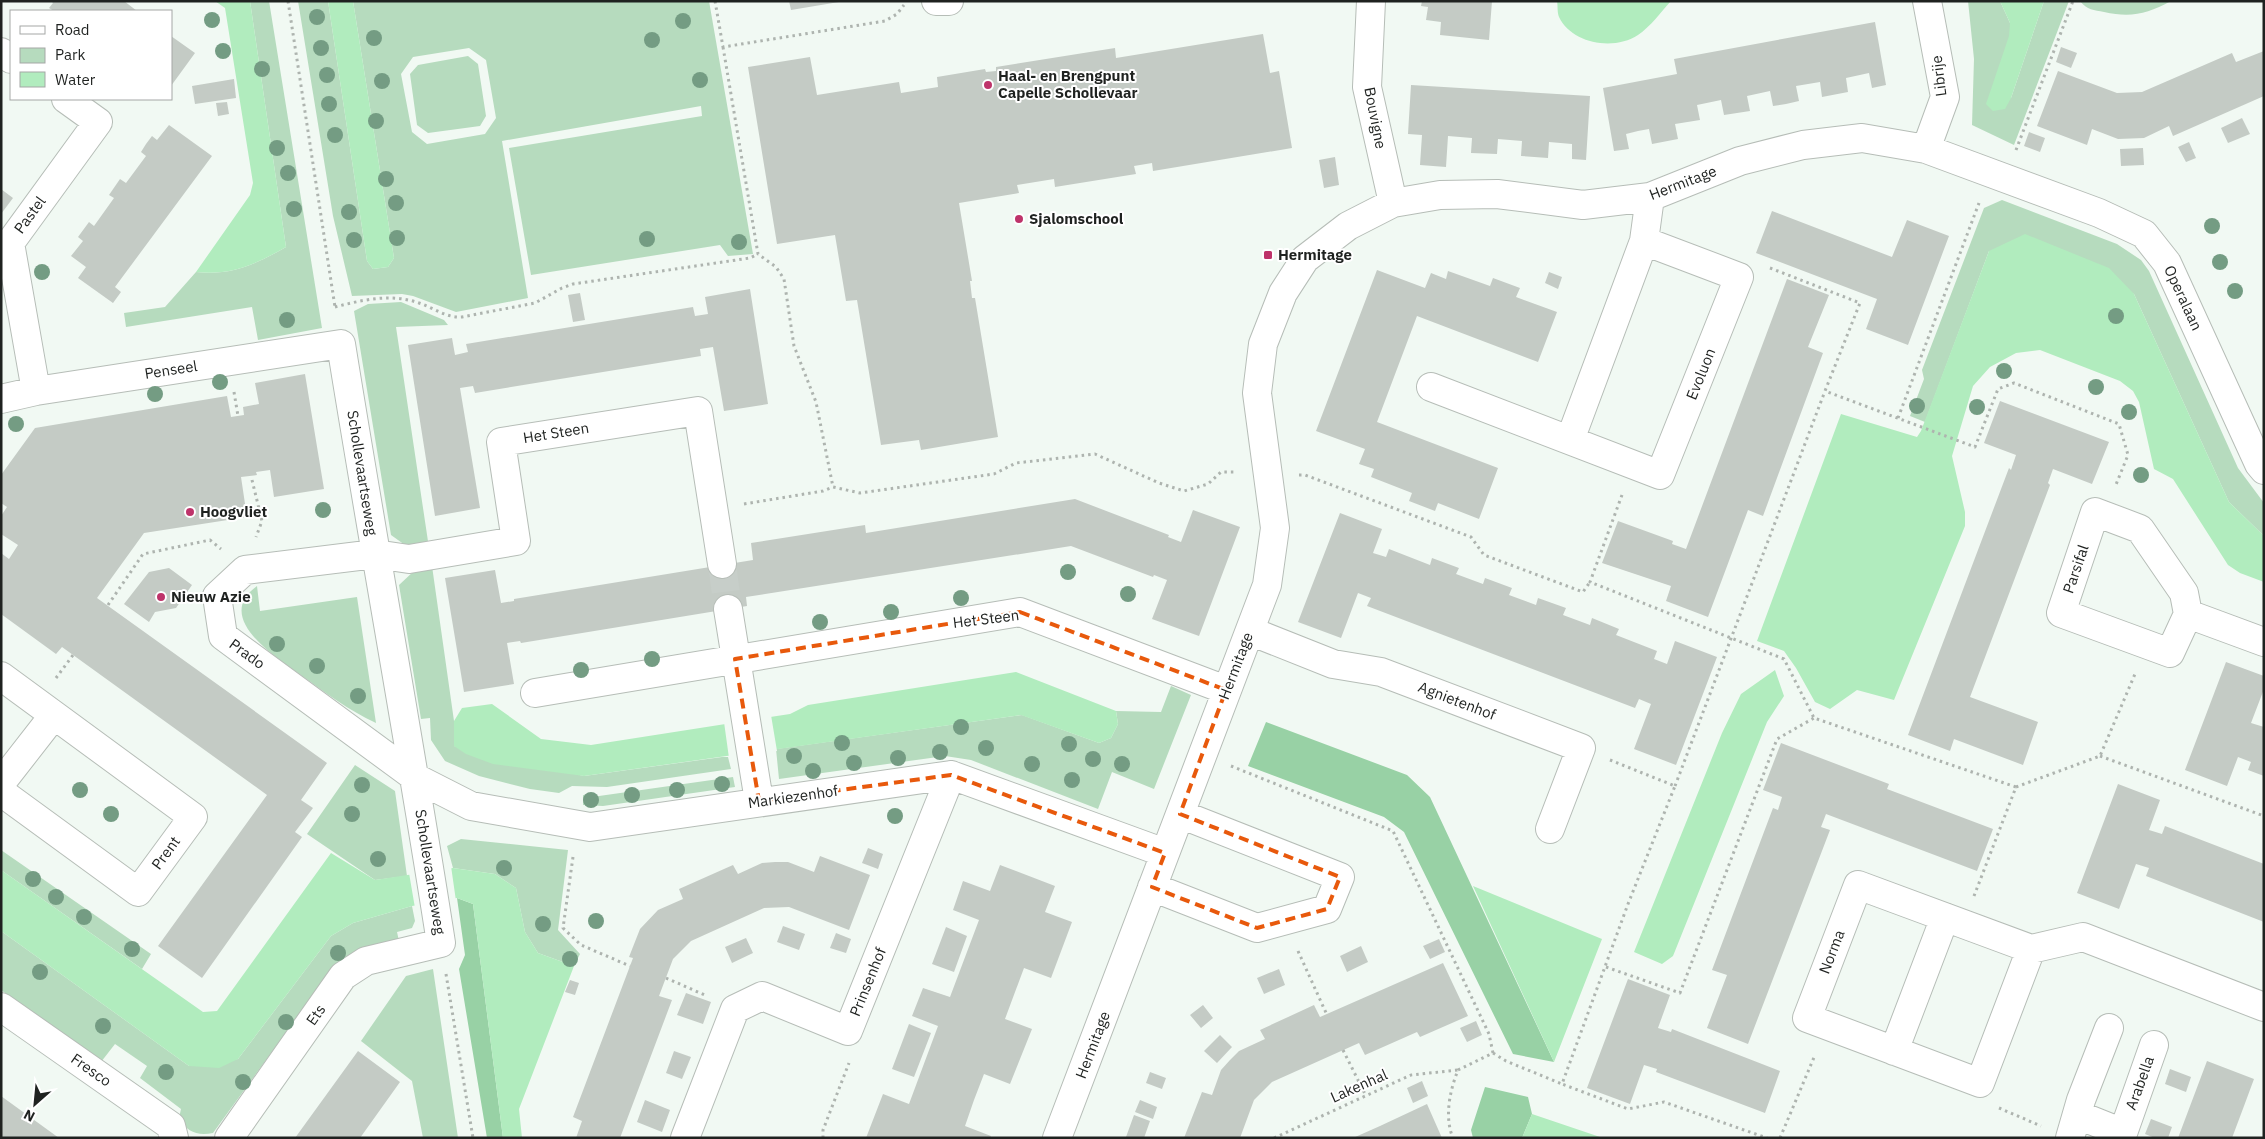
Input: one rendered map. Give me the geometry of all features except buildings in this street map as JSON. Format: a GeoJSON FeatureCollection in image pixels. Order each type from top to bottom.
{"type":"FeatureCollection","features":[{"type":"Feature","properties":{"kind":"street"},"geometry":{"type":"LineString","coordinates":[[936,1],[949,1]]}},
{"type":"Feature","properties":{"kind":"street","name":"Bouvigne"},"geometry":{"type":"LineString","coordinates":[[1371,1],[1367,87],[1393,203]]}},
{"type":"Feature","properties":{"kind":"street","name":"Librije"},"geometry":{"type":"LineString","coordinates":[[1926,149],[1945,97],[1927,1]]}},
{"type":"Feature","properties":{"kind":"street","name":"Pastel"},"geometry":{"type":"LineString","coordinates":[[36,391],[10,243],[98,122],[67,100]]}},
{"type":"Feature","properties":{"kind":"street","name":"Hermitage"},"geometry":{"type":"LineString","coordinates":[[1057,1138],[1267,585],[1275,528],[1257,393],[1263,344],[1283,293],[1305,259],[1348,226],[1393,203],[1440,195],[1497,194],[1583,205],[1650,197],[1740,161],[1803,144],[1862,138],[1926,149]]}},
{"type":"Feature","properties":{"kind":"street","name":"Operalaan"},"geometry":{"type":"LineString","coordinates":[[1926,149],[2099,213],[2144,234],[2167,263],[2259,464],[2264,470]]}},
{"type":"Feature","properties":{"kind":"street"},"geometry":{"type":"LineString","coordinates":[[1570,440],[1644,241],[1650,197]]}},
{"type":"Feature","properties":{"kind":"street"},"geometry":{"type":"LineString","coordinates":[[1644,241],[1739,277]]}},
{"type":"Feature","properties":{"kind":"street","name":"Evoluon"},"geometry":{"type":"LineString","coordinates":[[1431,387],[1660,475],[1739,277]]}},
{"type":"Feature","properties":{"kind":"street","name":"Penseel"},"geometry":{"type":"LineString","coordinates":[[1,399],[36,391],[340,344]]}},
{"type":"Feature","properties":{"kind":"street","name":"Schollevaartseweg"},"geometry":{"type":"LineString","coordinates":[[340,344],[375,554],[416,778],[426,857],[441,944]]}},
{"type":"Feature","properties":{"kind":"street","name":"Het Steen"},"geometry":{"type":"LineString","coordinates":[[375,554],[409,559],[516,542],[501,442],[698,410],[722,564]]}},
{"type":"Feature","properties":{"kind":"street","name":"Parsifal"},"geometry":{"type":"LineString","coordinates":[[2105,516],[2095,512],[2061,613],[2170,653],[2188,614]]}},
{"type":"Feature","properties":{"kind":"street"},"geometry":{"type":"LineString","coordinates":[[2105,516],[2140,529],[2184,593],[2188,614],[2264,642]]}},
{"type":"Feature","properties":{"kind":"street"},"geometry":{"type":"LineString","coordinates":[[244,570],[375,554]]}},
{"type":"Feature","properties":{"kind":"street","name":"Prado"},"geometry":{"type":"LineString","coordinates":[[244,570],[218,596],[223,636],[416,778]]}},
{"type":"Feature","properties":{"kind":"street"},"geometry":{"type":"LineString","coordinates":[[728,609],[759,801]]}},
{"type":"Feature","properties":{"kind":"street","name":"Het Steen"},"geometry":{"type":"LineString","coordinates":[[535,693],[1020,612],[1226,690]]}},
{"type":"Feature","properties":{"kind":"street","name":"Agnietenhof"},"geometry":{"type":"LineString","coordinates":[[1250,631],[1333,664],[1381,672],[1581,748]]}},
{"type":"Feature","properties":{"kind":"street","name":"Prent"},"geometry":{"type":"LineString","coordinates":[[1,676],[193,817],[138,892],[1,792]]}},
{"type":"Feature","properties":{"kind":"street"},"geometry":{"type":"LineString","coordinates":[[1,783],[54,715]]}},
{"type":"Feature","properties":{"kind":"street"},"geometry":{"type":"LineString","coordinates":[[1550,829],[1581,748]]}},
{"type":"Feature","properties":{"kind":"street","name":"Markiezenhof"},"geometry":{"type":"LineString","coordinates":[[416,778],[471,806],[590,827],[951,774],[1165,853]]}},
{"type":"Feature","properties":{"kind":"street","name":"Prinsenhof"},"geometry":{"type":"LineString","coordinates":[[734,1009],[762,996],[848,1030],[951,774]]}},
{"type":"Feature","properties":{"kind":"street"},"geometry":{"type":"LineString","coordinates":[[1152,888],[1257,928],[1327,909],[1340,877],[1180,814]]}},
{"type":"Feature","properties":{"kind":"street","name":"Norma"},"geometry":{"type":"LineString","coordinates":[[1980,1083],[1807,1018],[1858,885],[2031,949]]}},
{"type":"Feature","properties":{"kind":"street"},"geometry":{"type":"LineString","coordinates":[[1894,1051],[1954,921]]}},
{"type":"Feature","properties":{"kind":"street"},"geometry":{"type":"LineString","coordinates":[[1980,1083],[2031,949],[2083,937],[2264,1006]]}},
{"type":"Feature","properties":{"kind":"street","name":"Ets"},"geometry":{"type":"LineString","coordinates":[[229,1138],[343,976],[366,961],[441,944]]}},
{"type":"Feature","properties":{"kind":"street","name":"Fresco"},"geometry":{"type":"LineString","coordinates":[[1,1007],[171,1126],[174,1138]]}},
{"type":"Feature","properties":{"kind":"street"},"geometry":{"type":"LineString","coordinates":[[685,1138],[734,1009]]}},
{"type":"Feature","properties":{"kind":"street"},"geometry":{"type":"LineString","coordinates":[[2073,1130],[2081,1100],[2109,1028]]}},
{"type":"Feature","properties":{"kind":"street","name":"Arabella"},"geometry":{"type":"LineString","coordinates":[[2073,1130],[2123,1133],[2154,1046]]}},
{"type":"Feature","properties":{"kind":"path"},"geometry":{"type":"LineString","coordinates":[[288,1],[340,344]]}},
{"type":"Feature","properties":{"kind":"path"},"geometry":{"type":"LineString","coordinates":[[715,1],[758,254],[776,267],[784,279],[794,346],[816,402],[833,487]]}},
{"type":"Feature","properties":{"kind":"path"},"geometry":{"type":"LineString","coordinates":[[723,47],[885,21],[897,14],[906,1]]}},
{"type":"Feature","properties":{"kind":"path"},"geometry":{"type":"LineString","coordinates":[[1898,418],[1997,175],[2073,1]]}},
{"type":"Feature","properties":{"kind":"path"},"geometry":{"type":"LineString","coordinates":[[335,307],[367,299],[393,298],[417,302],[452,318],[462,317],[535,303],[573,284],[750,258],[758,254]]}},
{"type":"Feature","properties":{"kind":"path"},"geometry":{"type":"LineString","coordinates":[[1562,1084],[1628,904],[1860,303],[1753,262],[1739,277]]}},
{"type":"Feature","properties":{"kind":"path"},"geometry":{"type":"LineString","coordinates":[[1825,390],[1975,447],[1998,389],[2014,382],[2119,424],[2128,455],[2105,516]]}},
{"type":"Feature","properties":{"kind":"path"},"geometry":{"type":"LineString","coordinates":[[714,509],[823,491],[833,487],[860,493],[994,474],[1016,463],[1095,454],[1158,483],[1184,491],[1208,484],[1221,472],[1305,475],[1471,537],[1484,555],[1583,592],[1590,582],[1633,464]]}},
{"type":"Feature","properties":{"kind":"path"},"geometry":{"type":"LineString","coordinates":[[108,605],[143,554],[210,540],[244,570],[262,521],[252,480]]}},
{"type":"Feature","properties":{"kind":"path"},"geometry":{"type":"LineString","coordinates":[[1590,582],[1731,636],[1784,659],[1814,718],[2016,787],[2100,756],[2264,816]]}},
{"type":"Feature","properties":{"kind":"path"},"geometry":{"type":"LineString","coordinates":[[2100,756],[2147,645]]}},
{"type":"Feature","properties":{"kind":"path"},"geometry":{"type":"LineString","coordinates":[[1606,967],[1680,993],[1777,739],[1814,718]]}},
{"type":"Feature","properties":{"kind":"path"},"geometry":{"type":"LineString","coordinates":[[1581,748],[1675,786]]}},
{"type":"Feature","properties":{"kind":"path"},"geometry":{"type":"LineString","coordinates":[[1202,755],[1392,831],[1490,1034],[1493,1053],[1506,1061],[1628,1109],[1664,1102],[1767,1138]]}},
{"type":"Feature","properties":{"kind":"path"},"geometry":{"type":"LineString","coordinates":[[1954,921],[2016,787]]}},
{"type":"Feature","properties":{"kind":"path"},"geometry":{"type":"LineString","coordinates":[[577,824],[563,928],[581,945],[630,966]]}},
{"type":"Feature","properties":{"kind":"path"},"geometry":{"type":"LineString","coordinates":[[1285,920],[1326,1015]]}},
{"type":"Feature","properties":{"kind":"path"},"geometry":{"type":"LineString","coordinates":[[441,944],[473,1138]]}},
{"type":"Feature","properties":{"kind":"path"},"geometry":{"type":"LineString","coordinates":[[666,978],[734,1009]]}},
{"type":"Feature","properties":{"kind":"path"},"geometry":{"type":"LineString","coordinates":[[1780,1138],[1827,1026]]}},
{"type":"Feature","properties":{"kind":"path"},"geometry":{"type":"LineString","coordinates":[[823,1138],[824,1130],[854,1049],[848,1030]]}},
{"type":"Feature","properties":{"kind":"path"},"geometry":{"type":"LineString","coordinates":[[1343,1050],[1366,1096]]}},
{"type":"Feature","properties":{"kind":"path","name":"Lakenhal"},"geometry":{"type":"LineString","coordinates":[[1274,1138],[1411,1075],[1458,1070],[1493,1053]]}},
{"type":"Feature","properties":{"kind":"path"},"geometry":{"type":"LineString","coordinates":[[1453,1138],[1450,1130],[1450,1090],[1458,1070]]}},
{"type":"Feature","properties":{"kind":"path"},"geometry":{"type":"LineString","coordinates":[[1980,1083],[1993,1106],[2073,1130]]}},
{"type":"Feature","properties":{"kind":"highlighted area"},"geometry":{"type":"Polygon","coordinates":[[[1020,612],[1226,690],[1180,814],[1340,877],[1327,909],[1257,928],[1152,887],[1165,853],[951,775],[759,801],[735,659],[1020,612]]]}},
{"type":"Feature","properties":{"kind":"green space"},"geometry":{"type":"Polygon","coordinates":[[[250,1],[269,1],[322,328],[258,340],[252,307],[126,327],[124,313],[165,307],[196,272],[221,272],[243,267],[264,259],[286,247],[250,1]]]}},
{"type":"Feature","properties":{"kind":"green space"},"geometry":{"type":"Polygon","coordinates":[[[298,1],[328,1],[367,261],[373,269],[388,267],[394,258],[353,1],[709,1],[753,254],[728,256],[720,245],[531,275],[509,148],[702,116],[701,106],[502,141],[528,298],[456,312],[413,296],[402,294],[352,296],[333,216],[298,1]],[[469,48],[413,57],[401,74],[412,132],[427,144],[485,134],[496,118],[486,60],[469,48]]]}},
{"type":"Feature","properties":{"kind":"green space"},"geometry":{"type":"Polygon","coordinates":[[[1968,1],[2000,1],[2010,23],[2011,98],[2044,1],[2069,1],[2014,145],[1972,125],[1974,59],[1968,1]]]}},
{"type":"Feature","properties":{"kind":"green space"},"geometry":{"type":"Polygon","coordinates":[[[2080,1],[2171,1],[2139,14],[2122,15],[2091,9],[2080,1]]]}},
{"type":"Feature","properties":{"kind":"green space"},"geometry":{"type":"Polygon","coordinates":[[[468,56],[478,64],[486,116],[480,126],[428,133],[417,125],[410,74],[418,65],[468,56]]]}},
{"type":"Feature","properties":{"kind":"green space"},"geometry":{"type":"Polygon","coordinates":[[[2002,200],[2117,244],[2141,260],[2149,271],[2238,468],[2264,503],[2264,536],[2229,502],[2134,294],[1989,251],[1925,422],[1910,416],[1924,379],[1922,370],[1984,208],[2002,200]]]}},
{"type":"Feature","properties":{"kind":"green space"},"geometry":{"type":"Polygon","coordinates":[[[401,302],[444,320],[448,325],[396,327],[429,548],[412,550],[391,535],[354,311],[368,304],[401,302]]]}},
{"type":"Feature","properties":{"kind":"green space"},"geometry":{"type":"Polygon","coordinates":[[[432,566],[454,721],[454,746],[584,776],[722,757],[728,757],[731,769],[607,787],[572,786],[559,793],[530,789],[479,776],[445,761],[431,740],[430,718],[421,719],[399,585],[414,571],[432,566]]]}},
{"type":"Feature","properties":{"kind":"green space"},"geometry":{"type":"Polygon","coordinates":[[[257,586],[260,611],[357,597],[376,723],[320,689],[278,659],[253,636],[245,624],[242,611],[245,598],[257,586]]]}},
{"type":"Feature","properties":{"kind":"green space"},"geometry":{"type":"Polygon","coordinates":[[[1171,686],[1191,695],[1154,789],[1112,772],[1098,809],[971,760],[945,756],[779,779],[776,749],[1022,715],[1099,743],[1111,738],[1118,724],[1116,711],[1161,712],[1171,686]]]}},
{"type":"Feature","properties":{"kind":"green space"},"geometry":{"type":"Polygon","coordinates":[[[355,765],[395,791],[407,876],[375,880],[307,834],[355,765]]]}},
{"type":"Feature","properties":{"kind":"green space"},"geometry":{"type":"Polygon","coordinates":[[[733,777],[735,787],[603,806],[583,805],[583,795],[599,796],[733,777]]]}},
{"type":"Feature","properties":{"kind":"green space"},"geometry":{"type":"Polygon","coordinates":[[[461,839],[568,850],[558,930],[580,954],[574,966],[538,953],[525,932],[516,888],[495,874],[453,868],[447,846],[461,839]]]}},
{"type":"Feature","properties":{"kind":"green space"},"geometry":{"type":"Polygon","coordinates":[[[1,850],[151,954],[142,969],[1,870],[1,850]]]}},
{"type":"Feature","properties":{"kind":"green space"},"geometry":{"type":"Polygon","coordinates":[[[412,906],[415,921],[412,928],[397,932],[399,941],[327,976],[213,1133],[197,1133],[185,1127],[179,1118],[181,1109],[140,1078],[147,1066],[115,1044],[101,1062],[1,990],[1,931],[189,1066],[238,1059],[331,936],[353,923],[412,906]]]}},
{"type":"Feature","properties":{"kind":"green space"},"geometry":{"type":"Polygon","coordinates":[[[433,969],[458,1138],[423,1138],[412,1081],[361,1041],[406,976],[433,969]]]}},
{"type":"Feature","properties":{"kind":"shaded area"},"geometry":{"type":"Polygon","coordinates":[[[1266,722],[1407,775],[1430,797],[1554,1062],[1513,1054],[1404,832],[1384,817],[1248,766],[1266,722]]]}},
{"type":"Feature","properties":{"kind":"shaded area"},"geometry":{"type":"Polygon","coordinates":[[[457,898],[473,904],[503,1138],[487,1138],[459,969],[465,955],[457,898]]]}},
{"type":"Feature","properties":{"kind":"shaded area"},"geometry":{"type":"Polygon","coordinates":[[[1485,1087],[1528,1097],[1532,1114],[1522,1138],[1473,1138],[1471,1130],[1485,1087]]]}},
{"type":"Feature","properties":{"kind":"water"},"geometry":{"type":"Polygon","coordinates":[[[215,1],[250,1],[286,247],[264,259],[243,267],[209,273],[196,272],[250,195],[253,183],[225,8],[215,1]]]}},
{"type":"Feature","properties":{"kind":"water"},"geometry":{"type":"Polygon","coordinates":[[[328,1],[353,1],[394,258],[388,267],[373,269],[367,261],[328,1]]]}},
{"type":"Feature","properties":{"kind":"water"},"geometry":{"type":"Polygon","coordinates":[[[1557,1],[1671,1],[1651,24],[1638,35],[1617,43],[1606,43],[1583,39],[1573,33],[1559,17],[1557,1]]]}},
{"type":"Feature","properties":{"kind":"water"},"geometry":{"type":"Polygon","coordinates":[[[2000,1],[2044,1],[2011,98],[2005,109],[1993,111],[1986,104],[2009,36],[2010,23],[2000,1]]]}},
{"type":"Feature","properties":{"kind":"water"},"geometry":{"type":"Polygon","coordinates":[[[2025,234],[2109,268],[2134,294],[2229,502],[2264,536],[2264,582],[2240,573],[2228,565],[2173,479],[2154,469],[2139,402],[2133,391],[2120,381],[2040,350],[2016,353],[1990,367],[1973,386],[1952,456],[1965,512],[1965,526],[1894,700],[1857,690],[1830,709],[1815,702],[1784,651],[1757,641],[1841,414],[1917,437],[1921,431],[1989,251],[2025,234]]]}},
{"type":"Feature","properties":{"kind":"water"},"geometry":{"type":"Polygon","coordinates":[[[1775,670],[1784,696],[1767,722],[1673,956],[1662,964],[1634,952],[1722,733],[1741,694],[1775,670]]]}},
{"type":"Feature","properties":{"kind":"water"},"geometry":{"type":"Polygon","coordinates":[[[1016,672],[1116,711],[1118,724],[1111,738],[1099,743],[1021,715],[584,776],[493,764],[466,754],[454,746],[454,721],[462,708],[492,704],[541,739],[591,745],[790,714],[808,705],[1016,672]]]}},
{"type":"Feature","properties":{"kind":"water"},"geometry":{"type":"Polygon","coordinates":[[[331,853],[375,880],[453,868],[495,874],[516,888],[525,932],[538,953],[574,966],[519,1109],[522,1138],[503,1138],[473,904],[457,898],[412,906],[353,923],[331,936],[238,1059],[219,1068],[189,1066],[1,931],[1,870],[203,1012],[217,1011],[331,853]]]}},
{"type":"Feature","properties":{"kind":"water"},"geometry":{"type":"Polygon","coordinates":[[[1473,886],[1602,939],[1554,1062],[1473,886]]]}},
{"type":"Feature","properties":{"kind":"water"},"geometry":{"type":"Polygon","coordinates":[[[1532,1114],[1603,1138],[1522,1138],[1532,1114]]]}},
{"type":"Feature","properties":{"kind":"pier"},"geometry":{"type":"Polygon","coordinates":[[[771,715],[777,751],[729,758],[724,722],[771,715]]]}},
{"type":"Feature","properties":{"kind":"pier"},"geometry":{"type":"Polygon","coordinates":[[[451,866],[456,901],[415,908],[409,873],[451,866]]]}},
{"type":"Feature","properties":{"kind":"tunnel"},"geometry":{"type":"LineString","coordinates":[[722,564],[728,609]]}},
{"type":"Feature","properties":{"kind":"place","name":"Haal- en Brengpunt Capelle Schollevaar"},"geometry":{"type":"Point","coordinates":[988,85]}},
{"type":"Feature","properties":{"kind":"place","name":"Sjalomschool"},"geometry":{"type":"Point","coordinates":[1019,219]}},
{"type":"Feature","properties":{"kind":"place","name":"Hermitage"},"geometry":{"type":"Point","coordinates":[1268,255]}},
{"type":"Feature","properties":{"kind":"place","name":"Hoogvliet"},"geometry":{"type":"Point","coordinates":[190,512]}},
{"type":"Feature","properties":{"kind":"place","name":"Nieuw Azie"},"geometry":{"type":"Point","coordinates":[161,597]}}]}
